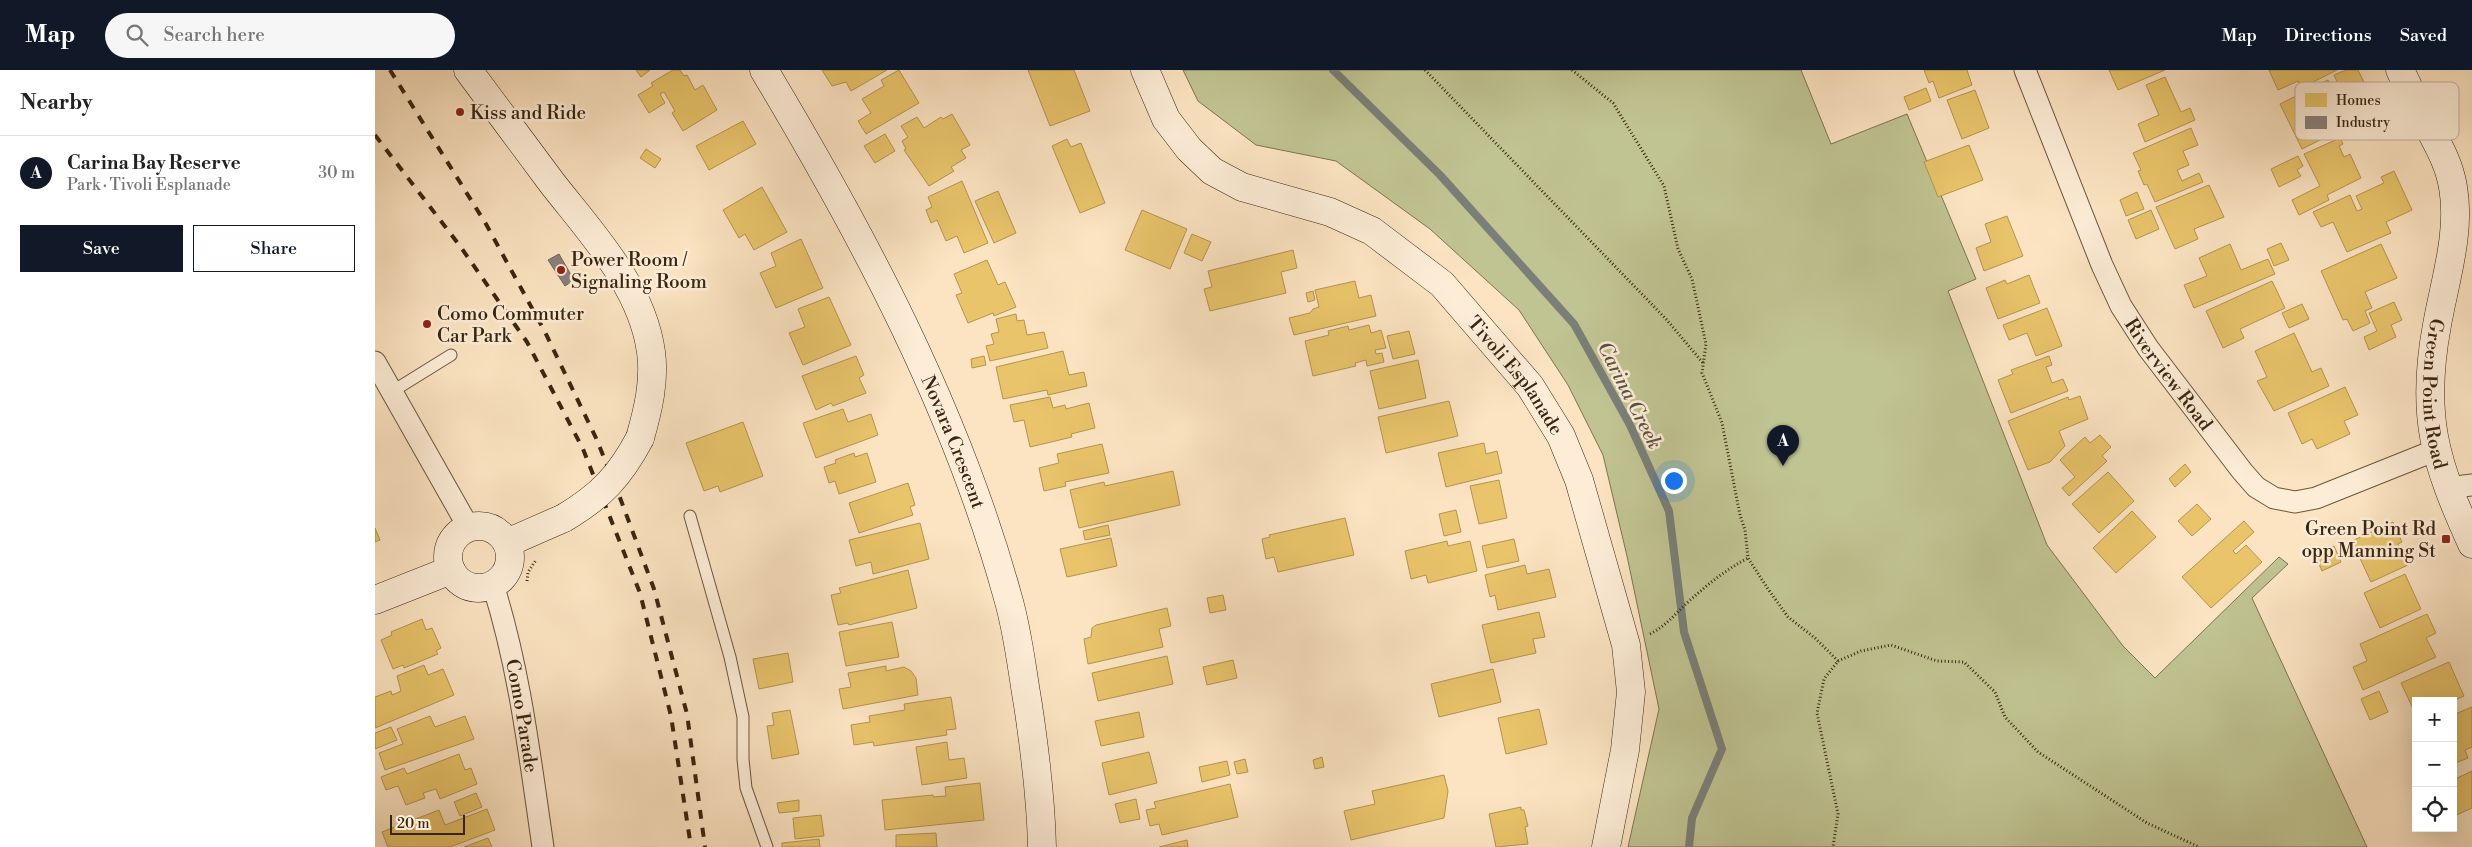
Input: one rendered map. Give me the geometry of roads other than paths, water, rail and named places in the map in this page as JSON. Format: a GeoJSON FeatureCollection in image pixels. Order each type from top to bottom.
{"type":"FeatureCollection","features":[{"type":"Feature","properties":{"kind":"street"},"geometry":{"type":"LineString","coordinates":[[468,70],[603,249],[636,300],[651,352],[653,381],[640,438],[627,462],[609,486],[590,503],[564,518],[507,543]]}},
{"type":"Feature","properties":{"kind":"street","name":"Novara Crescent"},"geometry":{"type":"LineString","coordinates":[[764,70],[817,159],[876,265],[929,377],[974,488],[1009,600],[1034,749],[1042,847]]}},
{"type":"Feature","properties":{"kind":"street","name":"Tivoli Esplanade"},"geometry":{"type":"LineString","coordinates":[[1145,70],[1166,119],[1189,149],[1212,171],[1242,187],[1330,212],[1372,231],[1442,284],[1530,386],[1561,436],[1579,480],[1626,645],[1631,692],[1625,750],[1606,847]]}},
{"type":"Feature","properties":{"kind":"street","name":"Riverview Road"},"geometry":{"type":"LineString","coordinates":[[2025,70],[2102,265],[2121,306],[2148,348],[2242,471],[2257,487],[2274,498],[2295,502],[2316,498],[2436,450]]}},
{"type":"Feature","properties":{"kind":"street","name":"Green Point Road"},"geometry":{"type":"LineString","coordinates":[[2400,70],[2406,82]]}},
{"type":"Feature","properties":{"kind":"street","name":"Green Point Road"},"geometry":{"type":"LineString","coordinates":[[2436,140],[2450,170],[2455,205],[2451,252],[2430,367],[2429,408],[2436,450],[2459,487],[2472,544]]}},
{"type":"Feature","properties":{"kind":"street"},"geometry":{"type":"LineString","coordinates":[[375,362],[469,528]]}},
{"type":"Feature","properties":{"kind":"street"},"geometry":{"type":"LineString","coordinates":[[487,527],[502,536],[507,543],[510,562],[501,579],[493,585],[474,588],[464,584],[451,570],[449,550],[453,541],[469,528],[487,527]]}},
{"type":"Feature","properties":{"kind":"street"},"geometry":{"type":"LineString","coordinates":[[375,600],[451,570]]}},
{"type":"Feature","properties":{"kind":"street","name":"Como Parade"},"geometry":{"type":"LineString","coordinates":[[493,585],[504,620],[521,696],[543,847]]}},
{"type":"Feature","properties":{"kind":"lane"},"geometry":{"type":"LineString","coordinates":[[393,391],[451,355]]}},
{"type":"Feature","properties":{"kind":"lane"},"geometry":{"type":"LineString","coordinates":[[690,516],[718,611],[741,709],[746,788],[767,847]]}},
{"type":"Feature","properties":{"kind":"waterway","name":"Carina Creek"},"geometry":{"type":"LineString","coordinates":[[1333,70],[1440,175],[1574,324],[1630,425],[1669,511],[1684,632],[1722,749],[1692,818],[1689,847]]}},
{"type":"Feature","properties":{"kind":"railway"},"geometry":{"type":"LineString","coordinates":[[390,70],[486,224],[545,332],[596,438],[616,487],[654,589],[687,714],[705,847]]}},
{"type":"Feature","properties":{"kind":"railway"},"geometry":{"type":"LineString","coordinates":[[375,135],[460,246],[527,342],[583,449],[640,593],[671,716],[691,847]]}},
{"type":"Feature","properties":{"kind":"place","name":"Kiss and Ride"},"geometry":{"type":"Point","coordinates":[460,112]}},
{"type":"Feature","properties":{"kind":"place","name":"Power Room / Signaling Room"},"geometry":{"type":"Point","coordinates":[561,270]}},
{"type":"Feature","properties":{"kind":"place","name":"Como Commuter Car Park"},"geometry":{"type":"Point","coordinates":[427,324]}},
{"type":"Feature","properties":{"kind":"place","name":"Carina Bay Reserve"},"geometry":{"type":"Point","coordinates":[1783,466]}},
{"type":"Feature","properties":{"kind":"place","name":"Green Point Rd opp Manning St"},"geometry":{"type":"Point","coordinates":[2446,539]}}]}
